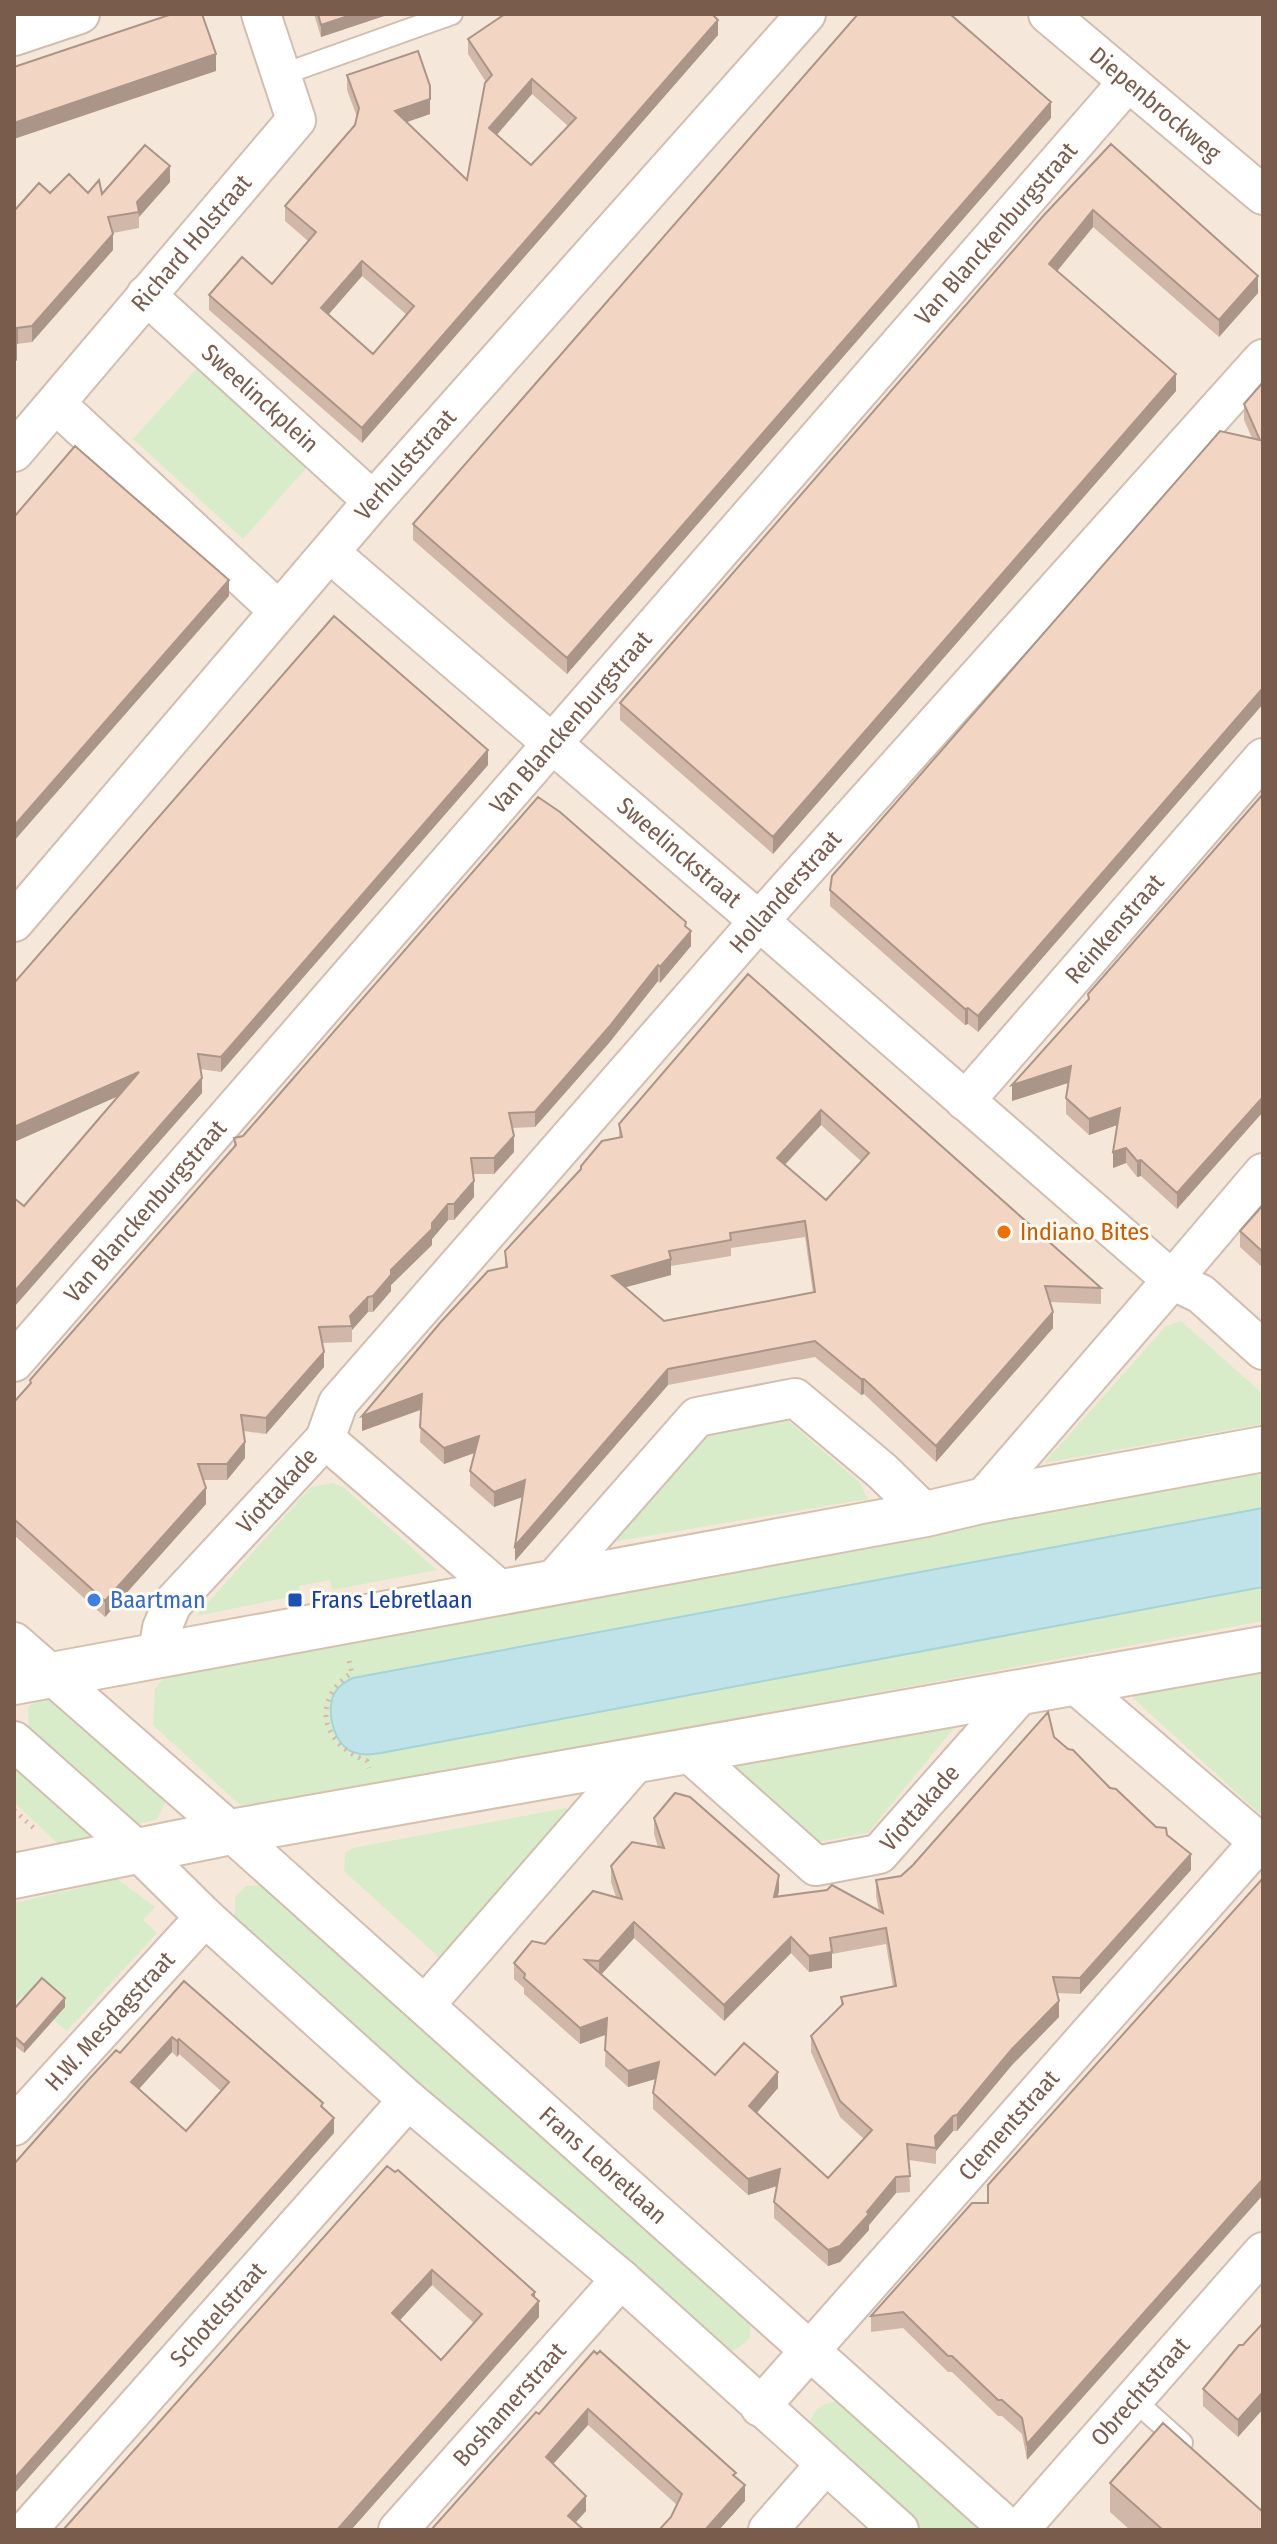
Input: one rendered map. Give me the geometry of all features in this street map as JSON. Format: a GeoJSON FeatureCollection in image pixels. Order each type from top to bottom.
{"type":"FeatureCollection","features":[{"type":"Feature","properties":{"kind":"street"},"geometry":{"type":"LineString","coordinates":[[14,36],[80,14]]}},
{"type":"Feature","properties":{"kind":"street","name":"Richard Holstraat"},"geometry":{"type":"LineString","coordinates":[[14,452],[296,120],[261,14]]}},
{"type":"Feature","properties":{"kind":"street","name":"Verhulststraat"},"geometry":{"type":"LineString","coordinates":[[14,922],[373,501],[806,14]]}},
{"type":"Feature","properties":{"kind":"street","name":"Diepenbrockweg"},"geometry":{"type":"LineString","coordinates":[[1048,14],[1263,195]]}},
{"type":"Feature","properties":{"kind":"street","name":"Van Blanckenburgstraat"},"geometry":{"type":"LineString","coordinates":[[14,1362],[1127,83]]}},
{"type":"Feature","properties":{"kind":"street","name":"Sweelinckplein"},"geometry":{"type":"LineString","coordinates":[[146,295],[373,501]]}},
{"type":"Feature","properties":{"kind":"street","name":"Hollanderstraat"},"geometry":{"type":"LineString","coordinates":[[325,1439],[338,1403],[759,921],[1263,359]]}},
{"type":"Feature","properties":{"kind":"street"},"geometry":{"type":"LineString","coordinates":[[56,404],[279,611]]}},
{"type":"Feature","properties":{"kind":"street","name":"Sweelinckstraat"},"geometry":{"type":"LineString","coordinates":[[330,553],[1172,1280]]}},
{"type":"Feature","properties":{"kind":"street","name":"Reinkenstraat"},"geometry":{"type":"LineString","coordinates":[[965,1101],[1263,758]]}},
{"type":"Feature","properties":{"kind":"street"},"geometry":{"type":"LineString","coordinates":[[981,1501],[1263,1173]]}},
{"type":"Feature","properties":{"kind":"street"},"geometry":{"type":"LineString","coordinates":[[1172,1280],[1201,1294],[1263,1350]]}},
{"type":"Feature","properties":{"kind":"street"},"geometry":{"type":"LineString","coordinates":[[552,1582],[697,1417],[795,1398],[882,1471],[926,1514]]}},
{"type":"Feature","properties":{"kind":"street","name":"Viottakade"},"geometry":{"type":"LineString","coordinates":[[157,1657],[162,1628],[172,1604],[325,1439],[502,1592]]}},
{"type":"Feature","properties":{"kind":"street"},"geometry":{"type":"LineString","coordinates":[[33,1678],[1263,1449]]}},
{"type":"Feature","properties":{"kind":"street","name":"Frans Lebretlaan"},"geometry":{"type":"LineString","coordinates":[[14,1642],[33,1678],[231,1832],[1010,2530]]}},
{"type":"Feature","properties":{"kind":"street"},"geometry":{"type":"LineString","coordinates":[[14,1876],[231,1832],[1263,1649]]}},
{"type":"Feature","properties":{"kind":"street"},"geometry":{"type":"LineString","coordinates":[[1075,1684],[1261,1840]]}},
{"type":"Feature","properties":{"kind":"street","name":"Viottakade"},"geometry":{"type":"LineString","coordinates":[[686,1750],[816,1866],[879,1854],[1024,1690]]}},
{"type":"Feature","properties":{"kind":"street"},"geometry":{"type":"LineString","coordinates":[[14,1741],[408,2100],[621,2279],[899,2530]]}},
{"type":"Feature","properties":{"kind":"street"},"geometry":{"type":"LineString","coordinates":[[425,2005],[637,1761]]}},
{"type":"Feature","properties":{"kind":"street","name":"Clementstraat"},"geometry":{"type":"LineString","coordinates":[[760,2407],[1261,1840]]}},
{"type":"Feature","properties":{"kind":"street","name":"H.W. Mesdagstraat"},"geometry":{"type":"LineString","coordinates":[[16,2120],[205,1917]]}},
{"type":"Feature","properties":{"kind":"street","name":"Schotelstraat"},"geometry":{"type":"LineString","coordinates":[[27,2530],[408,2100]]}},
{"type":"Feature","properties":{"kind":"street","name":"Obrechtstraat"},"geometry":{"type":"LineString","coordinates":[[1019,2530],[1263,2252]]}},
{"type":"Feature","properties":{"kind":"street","name":"Boshamerstraat"},"geometry":{"type":"LineString","coordinates":[[398,2530],[621,2279]]}},
{"type":"Feature","properties":{"kind":"street"},"geometry":{"type":"LineString","coordinates":[[768,2530],[825,2465]]}},
{"type":"Feature","properties":{"kind":"lane"},"geometry":{"type":"LineString","coordinates":[[281,75],[452,14]]}},
{"type":"Feature","properties":{"kind":"lane"},"geometry":{"type":"LineString","coordinates":[[1133,2399],[1192,2451]]}},
{"type":"Feature","properties":{"kind":"path"},"geometry":{"type":"LineString","coordinates":[[341,1620],[352,1673],[334,1688],[327,1707],[327,1719],[335,1740],[343,1749],[367,1761],[375,1806]]}},
{"type":"Feature","properties":{"kind":"shaded area"},"geometry":{"type":"Polygon","coordinates":[[[71,14],[1263,14],[1263,2530],[14,2530],[14,35],[71,14]]]}},
{"type":"Feature","properties":{"kind":"green space"},"geometry":{"type":"Polygon","coordinates":[[[199,366],[308,466],[243,539],[133,439],[199,366]]]}},
{"type":"Feature","properties":{"kind":"green space"},"geometry":{"type":"Polygon","coordinates":[[[1181,1321],[1263,1394],[1263,1424],[1044,1463],[1166,1326],[1181,1321]]]}},
{"type":"Feature","properties":{"kind":"green space"},"geometry":{"type":"Polygon","coordinates":[[[779,1413],[859,1482],[868,1499],[606,1543],[704,1431],[779,1413]]]}},
{"type":"Feature","properties":{"kind":"green space"},"geometry":{"type":"Polygon","coordinates":[[[1263,1466],[1263,1508],[353,1677],[334,1694],[331,1710],[337,1737],[348,1750],[359,1754],[381,1753],[1263,1587],[1263,1621],[313,1797],[240,1805],[153,1725],[155,1689],[167,1674],[1263,1466]]]}},
{"type":"Feature","properties":{"kind":"green space"},"geometry":{"type":"Polygon","coordinates":[[[332,1483],[343,1487],[437,1570],[332,1590],[330,1580],[299,1586],[300,1595],[196,1616],[311,1487],[332,1483]]]}},
{"type":"Feature","properties":{"kind":"green space"},"geometry":{"type":"Polygon","coordinates":[[[1263,1663],[1263,1811],[1260,1814],[1122,1688],[1263,1663]]]}},
{"type":"Feature","properties":{"kind":"green space"},"geometry":{"type":"Polygon","coordinates":[[[51,1691],[166,1792],[157,1819],[138,1824],[29,1728],[28,1708],[51,1691]]]}},
{"type":"Feature","properties":{"kind":"green space"},"geometry":{"type":"Polygon","coordinates":[[[963,1717],[868,1833],[813,1843],[725,1760],[963,1717]]]}},
{"type":"Feature","properties":{"kind":"green space"},"geometry":{"type":"Polygon","coordinates":[[[14,1764],[95,1838],[71,1856],[14,1802],[14,1764]]]}},
{"type":"Feature","properties":{"kind":"green space"},"geometry":{"type":"Polygon","coordinates":[[[566,1808],[573,1814],[443,1961],[344,1871],[345,1853],[353,1848],[566,1808]]]}},
{"type":"Feature","properties":{"kind":"green space"},"geometry":{"type":"Polygon","coordinates":[[[117,1879],[155,1907],[143,1920],[157,1933],[67,2031],[23,1995],[14,2004],[14,1903],[117,1879]]]}},
{"type":"Feature","properties":{"kind":"green space"},"geometry":{"type":"Polygon","coordinates":[[[265,1885],[750,2318],[750,2337],[731,2350],[708,2348],[235,1921],[235,1897],[246,1886],[265,1885]]]}},
{"type":"Feature","properties":{"kind":"green space"},"geometry":{"type":"Polygon","coordinates":[[[842,2400],[987,2530],[916,2530],[807,2435],[811,2419],[821,2406],[842,2400]]]}},
{"type":"Feature","properties":{"kind":"water"},"geometry":{"type":"Polygon","coordinates":[[[1263,1508],[1263,1587],[381,1753],[362,1754],[349,1750],[337,1737],[331,1720],[334,1694],[342,1684],[353,1678],[1263,1508]]]}},
{"type":"Feature","properties":{"kind":"building"},"geometry":{"type":"Polygon","coordinates":[[[172,14],[202,14],[216,54],[14,123],[14,67],[172,14]]]}},
{"type":"Feature","properties":{"kind":"building"},"geometry":{"type":"Polygon","coordinates":[[[318,14],[354,14],[321,25],[318,14]]]}},
{"type":"Feature","properties":{"kind":"building"},"geometry":{"type":"Polygon","coordinates":[[[505,14],[712,14],[718,20],[362,428],[209,295],[242,257],[272,284],[316,232],[285,206],[355,125],[359,108],[347,75],[418,51],[430,86],[430,99],[395,111],[467,180],[485,83],[492,75],[468,39],[505,14]],[[532,79],[489,128],[531,165],[576,118],[532,79]],[[362,261],[321,308],[373,354],[414,306],[362,261]]]}},
{"type":"Feature","properties":{"kind":"building"},"geometry":{"type":"Polygon","coordinates":[[[858,14],[950,14],[1051,102],[567,658],[413,524],[858,14]]]}},
{"type":"Feature","properties":{"kind":"building"},"geometry":{"type":"Polygon","coordinates":[[[1111,144],[1258,276],[1219,320],[1093,210],[1049,264],[1176,374],[773,837],[620,703],[1044,215],[1111,144]]]}},
{"type":"Feature","properties":{"kind":"building"},"geometry":{"type":"Polygon","coordinates":[[[145,145],[170,166],[137,202],[139,212],[108,217],[113,234],[32,326],[17,328],[14,347],[14,211],[39,183],[50,193],[69,174],[88,193],[99,180],[102,194],[145,145]]]}},
{"type":"Feature","properties":{"kind":"building"},"geometry":{"type":"Polygon","coordinates":[[[1263,382],[1263,688],[978,1016],[965,1009],[830,890],[832,876],[1220,431],[1260,440],[1244,404],[1263,382]]]}},
{"type":"Feature","properties":{"kind":"building"},"geometry":{"type":"Polygon","coordinates":[[[75,446],[229,580],[14,826],[14,517],[75,446]]]}},
{"type":"Feature","properties":{"kind":"building"},"geometry":{"type":"Polygon","coordinates":[[[334,616],[488,750],[221,1057],[198,1054],[202,1078],[14,1292],[14,1198],[24,1206],[139,1072],[14,1127],[14,983],[334,616]]]}},
{"type":"Feature","properties":{"kind":"building"},"geometry":{"type":"Polygon","coordinates":[[[1263,794],[1263,1097],[1177,1193],[1141,1160],[1137,1161],[1126,1148],[1113,1152],[1120,1108],[1089,1119],[1066,1098],[1071,1066],[1012,1085],[1263,794]]]}},
{"type":"Feature","properties":{"kind":"building"},"geometry":{"type":"Polygon","coordinates":[[[538,797],[560,812],[686,922],[685,926],[691,931],[660,967],[658,965],[535,1112],[509,1113],[514,1136],[494,1158],[471,1158],[474,1181],[454,1204],[448,1204],[432,1223],[432,1229],[391,1270],[391,1275],[373,1296],[368,1297],[350,1316],[352,1326],[319,1327],[324,1352],[266,1418],[241,1415],[245,1442],[227,1464],[198,1464],[206,1488],[105,1601],[14,1519],[14,1402],[236,1145],[234,1138],[243,1136],[538,797]]]}},
{"type":"Feature","properties":{"kind":"building"},"geometry":{"type":"Polygon","coordinates":[[[748,974],[1101,1288],[1045,1286],[1053,1312],[936,1446],[864,1379],[815,1341],[668,1369],[515,1546],[525,1480],[494,1492],[470,1471],[479,1436],[444,1448],[420,1427],[422,1394],[362,1416],[488,1271],[507,1267],[505,1251],[581,1169],[602,1141],[622,1137],[619,1124],[748,974]],[[821,1110],[777,1158],[826,1200],[869,1153],[821,1110]],[[805,1221],[730,1233],[731,1240],[669,1251],[671,1259],[612,1276],[664,1321],[815,1292],[805,1221]]]}},
{"type":"Feature","properties":{"kind":"building"},"geometry":{"type":"Polygon","coordinates":[[[1263,1205],[1263,1252],[1240,1231],[1263,1205]]]}},
{"type":"Feature","properties":{"kind":"building"},"geometry":{"type":"Polygon","coordinates":[[[1048,1712],[1054,1737],[1073,1750],[1110,1788],[1116,1789],[1156,1827],[1166,1828],[1167,1835],[1191,1854],[1080,1978],[1053,1977],[1059,2001],[935,2136],[936,2148],[907,2144],[910,2176],[896,2177],[840,2246],[828,2250],[774,2202],[780,2169],[748,2179],[653,2093],[659,2062],[628,2071],[605,2050],[607,2018],[580,2028],[524,1978],[525,1974],[514,1963],[532,1941],[545,1944],[593,1891],[622,1899],[611,1866],[632,1842],[664,1848],[654,1818],[675,1793],[690,1797],[779,1875],[774,1897],[827,1890],[832,1885],[883,1913],[876,1880],[901,1876],[1048,1712]],[[634,1922],[599,1961],[585,1960],[715,2075],[744,2043],[778,2072],[749,2106],[828,2178],[872,2130],[840,2101],[811,2036],[843,2004],[841,1997],[896,1986],[886,1928],[830,1938],[832,1952],[809,1956],[791,1937],[724,2005],[634,1922]]]}},
{"type":"Feature","properties":{"kind":"building"},"geometry":{"type":"Polygon","coordinates":[[[1263,1878],[1263,2179],[1027,2444],[1022,2418],[998,2400],[952,2356],[948,2356],[903,2312],[871,2316],[972,2203],[988,2203],[988,2185],[1263,1878]]]}},
{"type":"Feature","properties":{"kind":"building"},"geometry":{"type":"Polygon","coordinates":[[[42,1978],[65,1998],[24,2045],[14,2036],[14,2009],[42,1978]]]}},
{"type":"Feature","properties":{"kind":"building"},"geometry":{"type":"Polygon","coordinates":[[[184,1981],[323,2103],[321,2106],[334,2118],[14,2479],[14,2164],[116,2050],[120,2053],[184,1981]],[[172,2037],[131,2082],[186,2131],[229,2082],[179,2039],[177,2041],[172,2037]]]}},
{"type":"Feature","properties":{"kind":"building"},"geometry":{"type":"Polygon","coordinates":[[[387,2166],[395,2172],[398,2170],[535,2292],[532,2295],[539,2301],[337,2530],[63,2530],[387,2166]],[[432,2270],[392,2313],[441,2360],[482,2314],[432,2270]]]}},
{"type":"Feature","properties":{"kind":"building"},"geometry":{"type":"Polygon","coordinates":[[[1263,2323],[1263,2392],[1238,2420],[1203,2389],[1239,2345],[1243,2345],[1263,2323]]]}},
{"type":"Feature","properties":{"kind":"building"},"geometry":{"type":"Polygon","coordinates":[[[594,2351],[597,2354],[600,2351],[736,2473],[733,2475],[745,2485],[705,2530],[659,2530],[671,2517],[682,2494],[588,2409],[546,2457],[586,2496],[568,2516],[584,2530],[431,2530],[536,2412],[539,2414],[594,2351]]]}},
{"type":"Feature","properties":{"kind":"building"},"geometry":{"type":"Polygon","coordinates":[[[1163,2423],[1263,2512],[1263,2530],[1163,2530],[1110,2483],[1163,2423]]]}},
{"type":"Feature","properties":{"kind":"place","name":"Indiano Bites"},"geometry":{"type":"Point","coordinates":[1004,1232]}},
{"type":"Feature","properties":{"kind":"place","name":"Baartman"},"geometry":{"type":"Point","coordinates":[94,1600]}},
{"type":"Feature","properties":{"kind":"place","name":"Frans Lebretlaan"},"geometry":{"type":"Point","coordinates":[295,1600]}}]}
